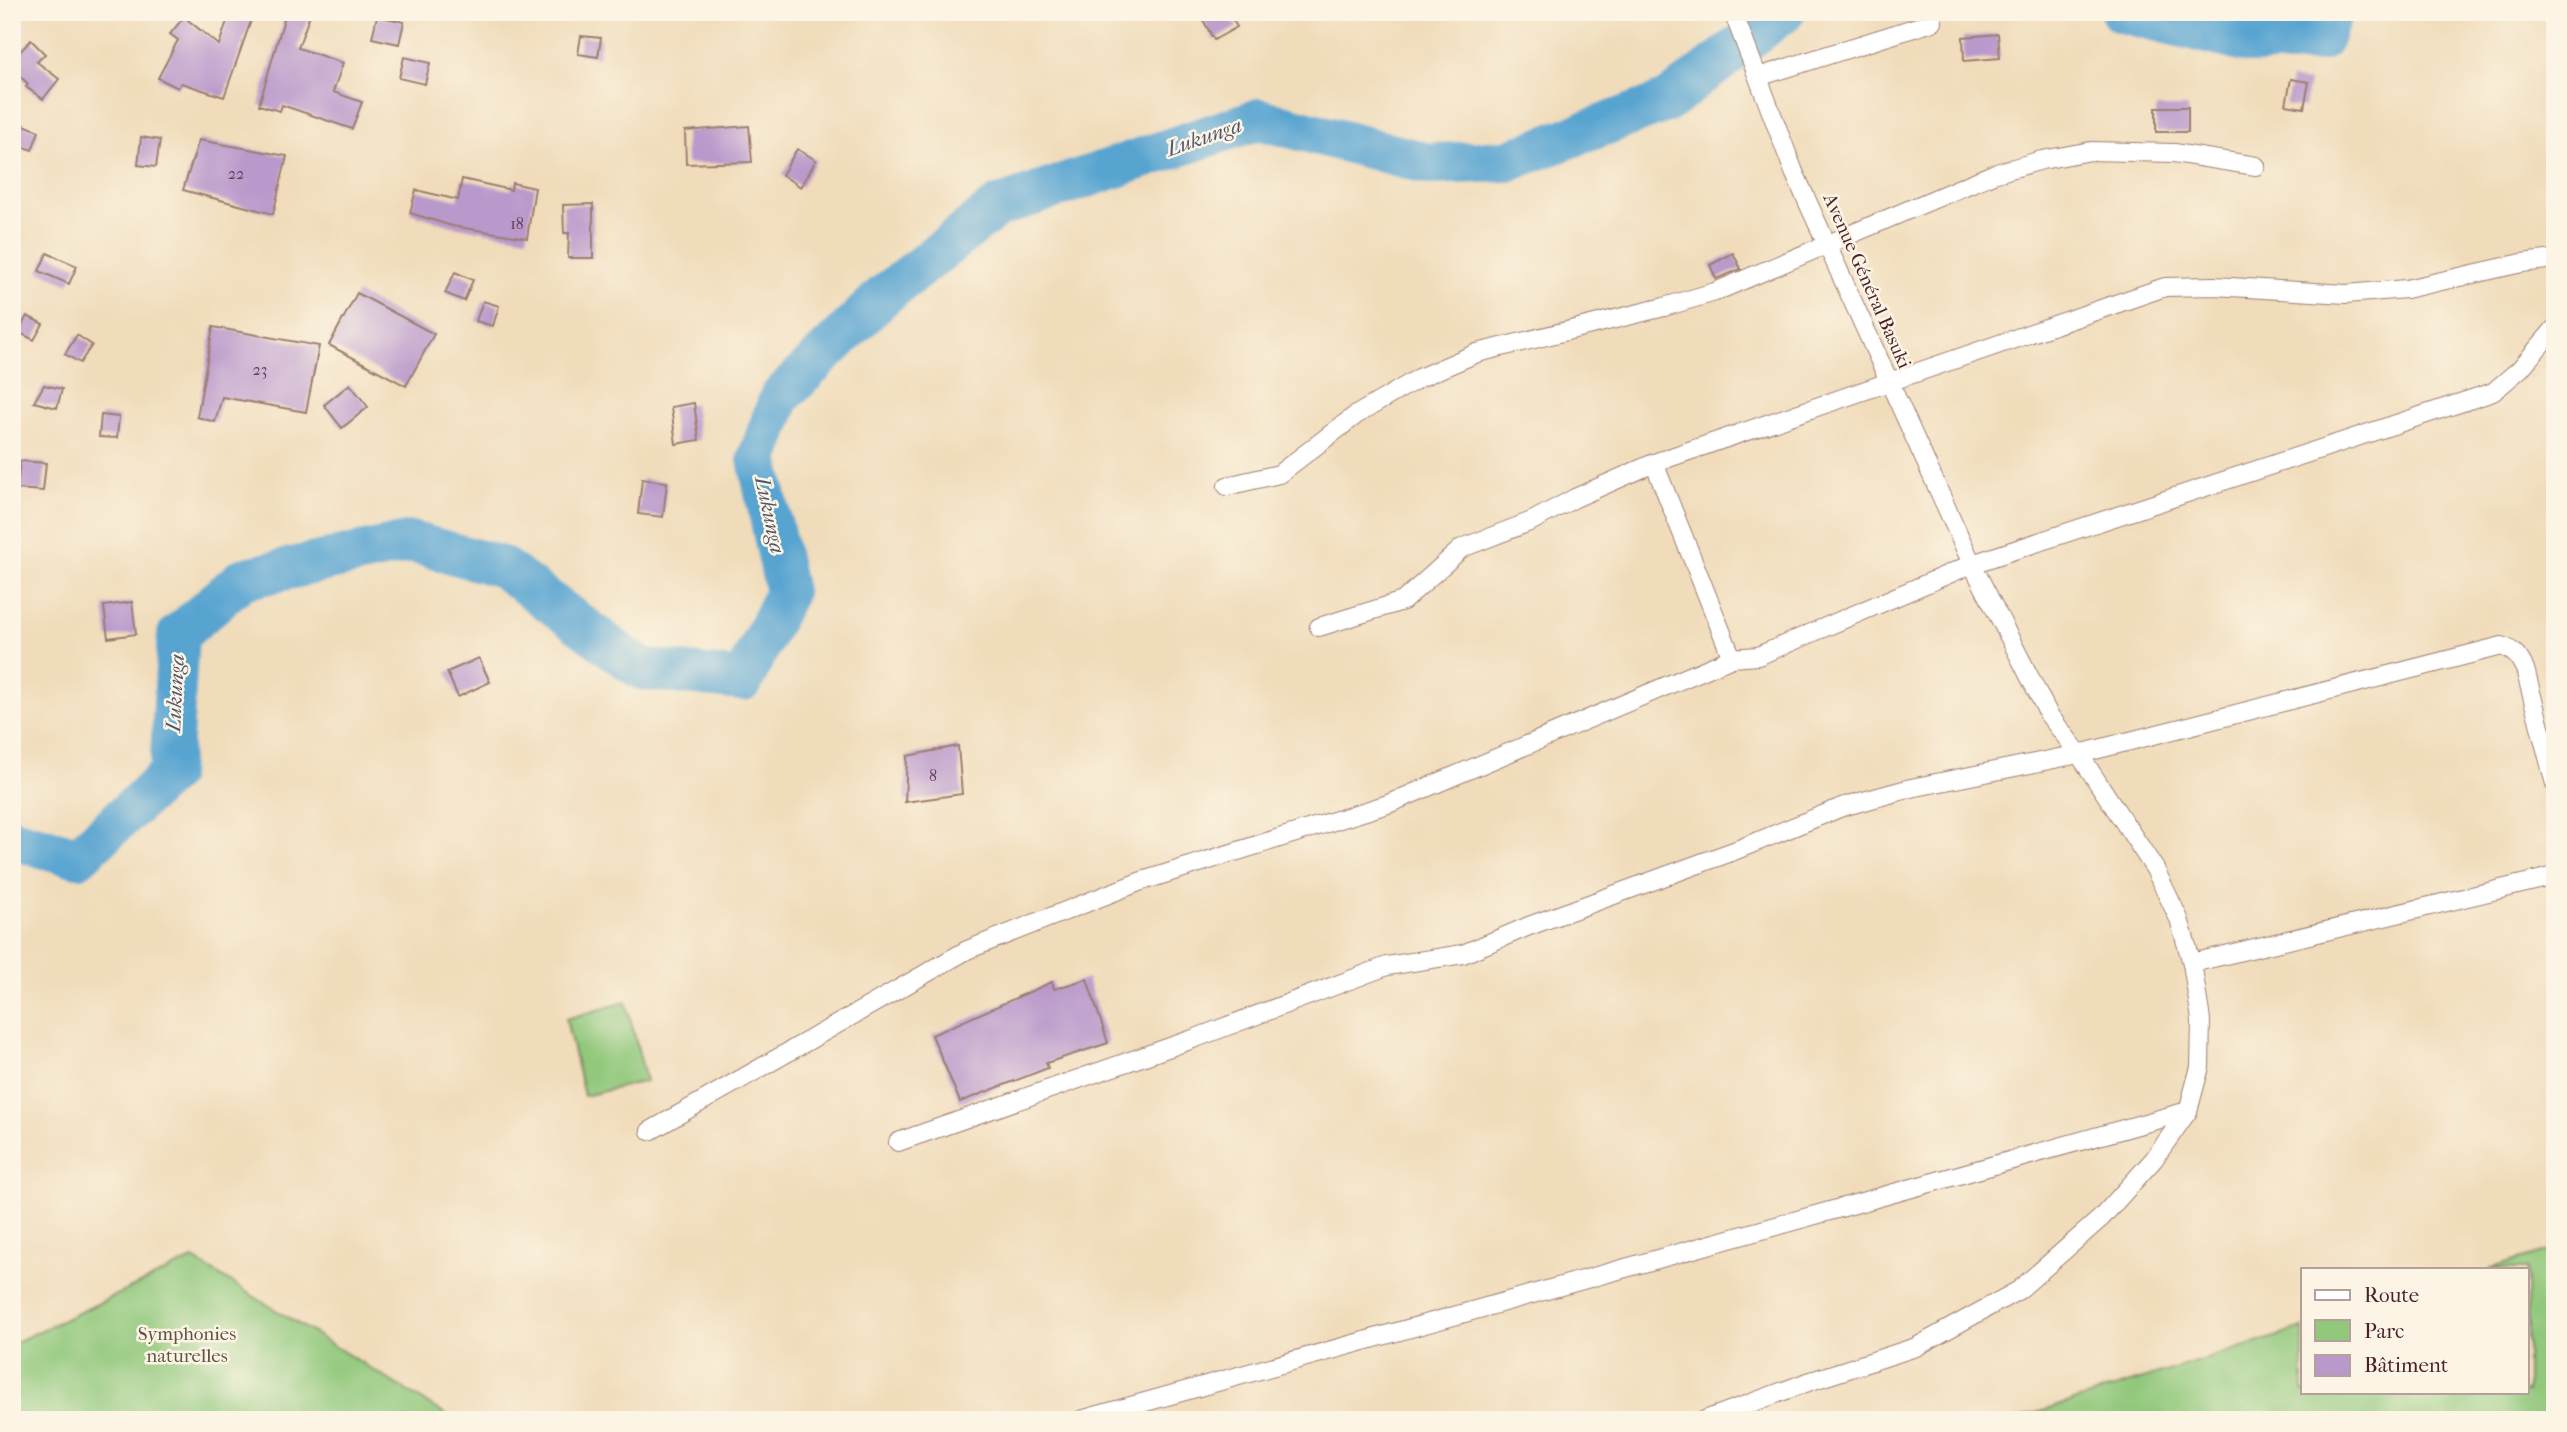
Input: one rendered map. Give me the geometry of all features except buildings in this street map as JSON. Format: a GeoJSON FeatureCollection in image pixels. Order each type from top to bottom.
{"type":"FeatureCollection","features":[{"type":"Feature","properties":{"kind":"street","name":"Avenue Général Basuki"},"geometry":{"type":"LineString","coordinates":[[1733,12],[1794,172],[1972,564],[2049,715],[2079,754],[2155,869],[2179,919],[2192,963],[2201,1020],[2200,1067],[2188,1111]]}},
{"type":"Feature","properties":{"kind":"street"},"geometry":{"type":"LineString","coordinates":[[1758,77],[1933,22]]}},
{"type":"Feature","properties":{"kind":"street"},"geometry":{"type":"LineString","coordinates":[[1227,485],[1279,474],[1356,415],[1419,378],[1477,353],[1715,292],[1993,174],[2042,159],[2091,151],[2174,152],[2256,166]]}},
{"type":"Feature","properties":{"kind":"street"},"geometry":{"type":"LineString","coordinates":[[1319,627],[1403,601],[1462,548],[1532,521],[1575,498],[1654,463],[2165,287],[2214,286],[2346,295],[2406,289],[2522,263],[2555,259]]}},
{"type":"Feature","properties":{"kind":"street"},"geometry":{"type":"LineString","coordinates":[[650,1131],[967,950],[1139,882],[1388,804],[1732,659],[1758,656],[1972,564],[2493,392],[2520,369],[2555,328]]}},
{"type":"Feature","properties":{"kind":"street"},"geometry":{"type":"LineString","coordinates":[[1654,463],[1732,659]]}},
{"type":"Feature","properties":{"kind":"street"},"geometry":{"type":"LineString","coordinates":[[898,1142],[1118,1066],[1387,966],[1463,954],[1529,926],[1734,851],[1842,807],[1911,788],[2079,754],[2502,646],[2519,657],[2525,669],[2555,784]]}},
{"type":"Feature","properties":{"kind":"street"},"geometry":{"type":"LineString","coordinates":[[2192,963],[2555,876]]}},
{"type":"Feature","properties":{"kind":"street"},"geometry":{"type":"LineString","coordinates":[[1705,1420],[1808,1381],[1916,1347],[2019,1290],[2101,1218],[2154,1159],[2188,1111]]}},
{"type":"Feature","properties":{"kind":"street"},"geometry":{"type":"LineString","coordinates":[[1081,1420],[2188,1111]]}},
{"type":"Feature","properties":{"kind":"street"},"geometry":{"type":"LineString","coordinates":[[1690,1420],[1734,1409]]}},
{"type":"Feature","properties":{"kind":"green space"},"geometry":{"type":"Polygon","coordinates":[[[626,1002],[646,1081],[584,1096],[566,1019],[626,1002]]]}},
{"type":"Feature","properties":{"kind":"green space"},"geometry":{"type":"Polygon","coordinates":[[[2555,1249],[2555,1420],[2014,1420],[2301,1329],[2301,1394],[2528,1394],[2528,1268],[2492,1268],[2555,1249]]]}},
{"type":"Feature","properties":{"kind":"green space","name":"Symphonies naturelles"},"geometry":{"type":"Polygon","coordinates":[[[193,1259],[454,1420],[12,1420],[12,1344],[193,1259]]]}},
{"type":"Feature","properties":{"kind":"waterway","name":"Lukunga"},"geometry":{"type":"LineString","coordinates":[[12,839],[78,857],[170,774],[178,635],[242,579],[411,542],[502,567],[641,669],[743,680],[786,592],[758,459],[780,397],[883,296],[997,207],[1259,119],[1429,164],[1507,161],[1668,101],[1784,12]]}},
{"type":"Feature","properties":{"kind":"waterway","name":"Lukunga"},"geometry":{"type":"LineString","coordinates":[[2121,12],[2250,43],[2321,40],[2332,12]]}}]}
